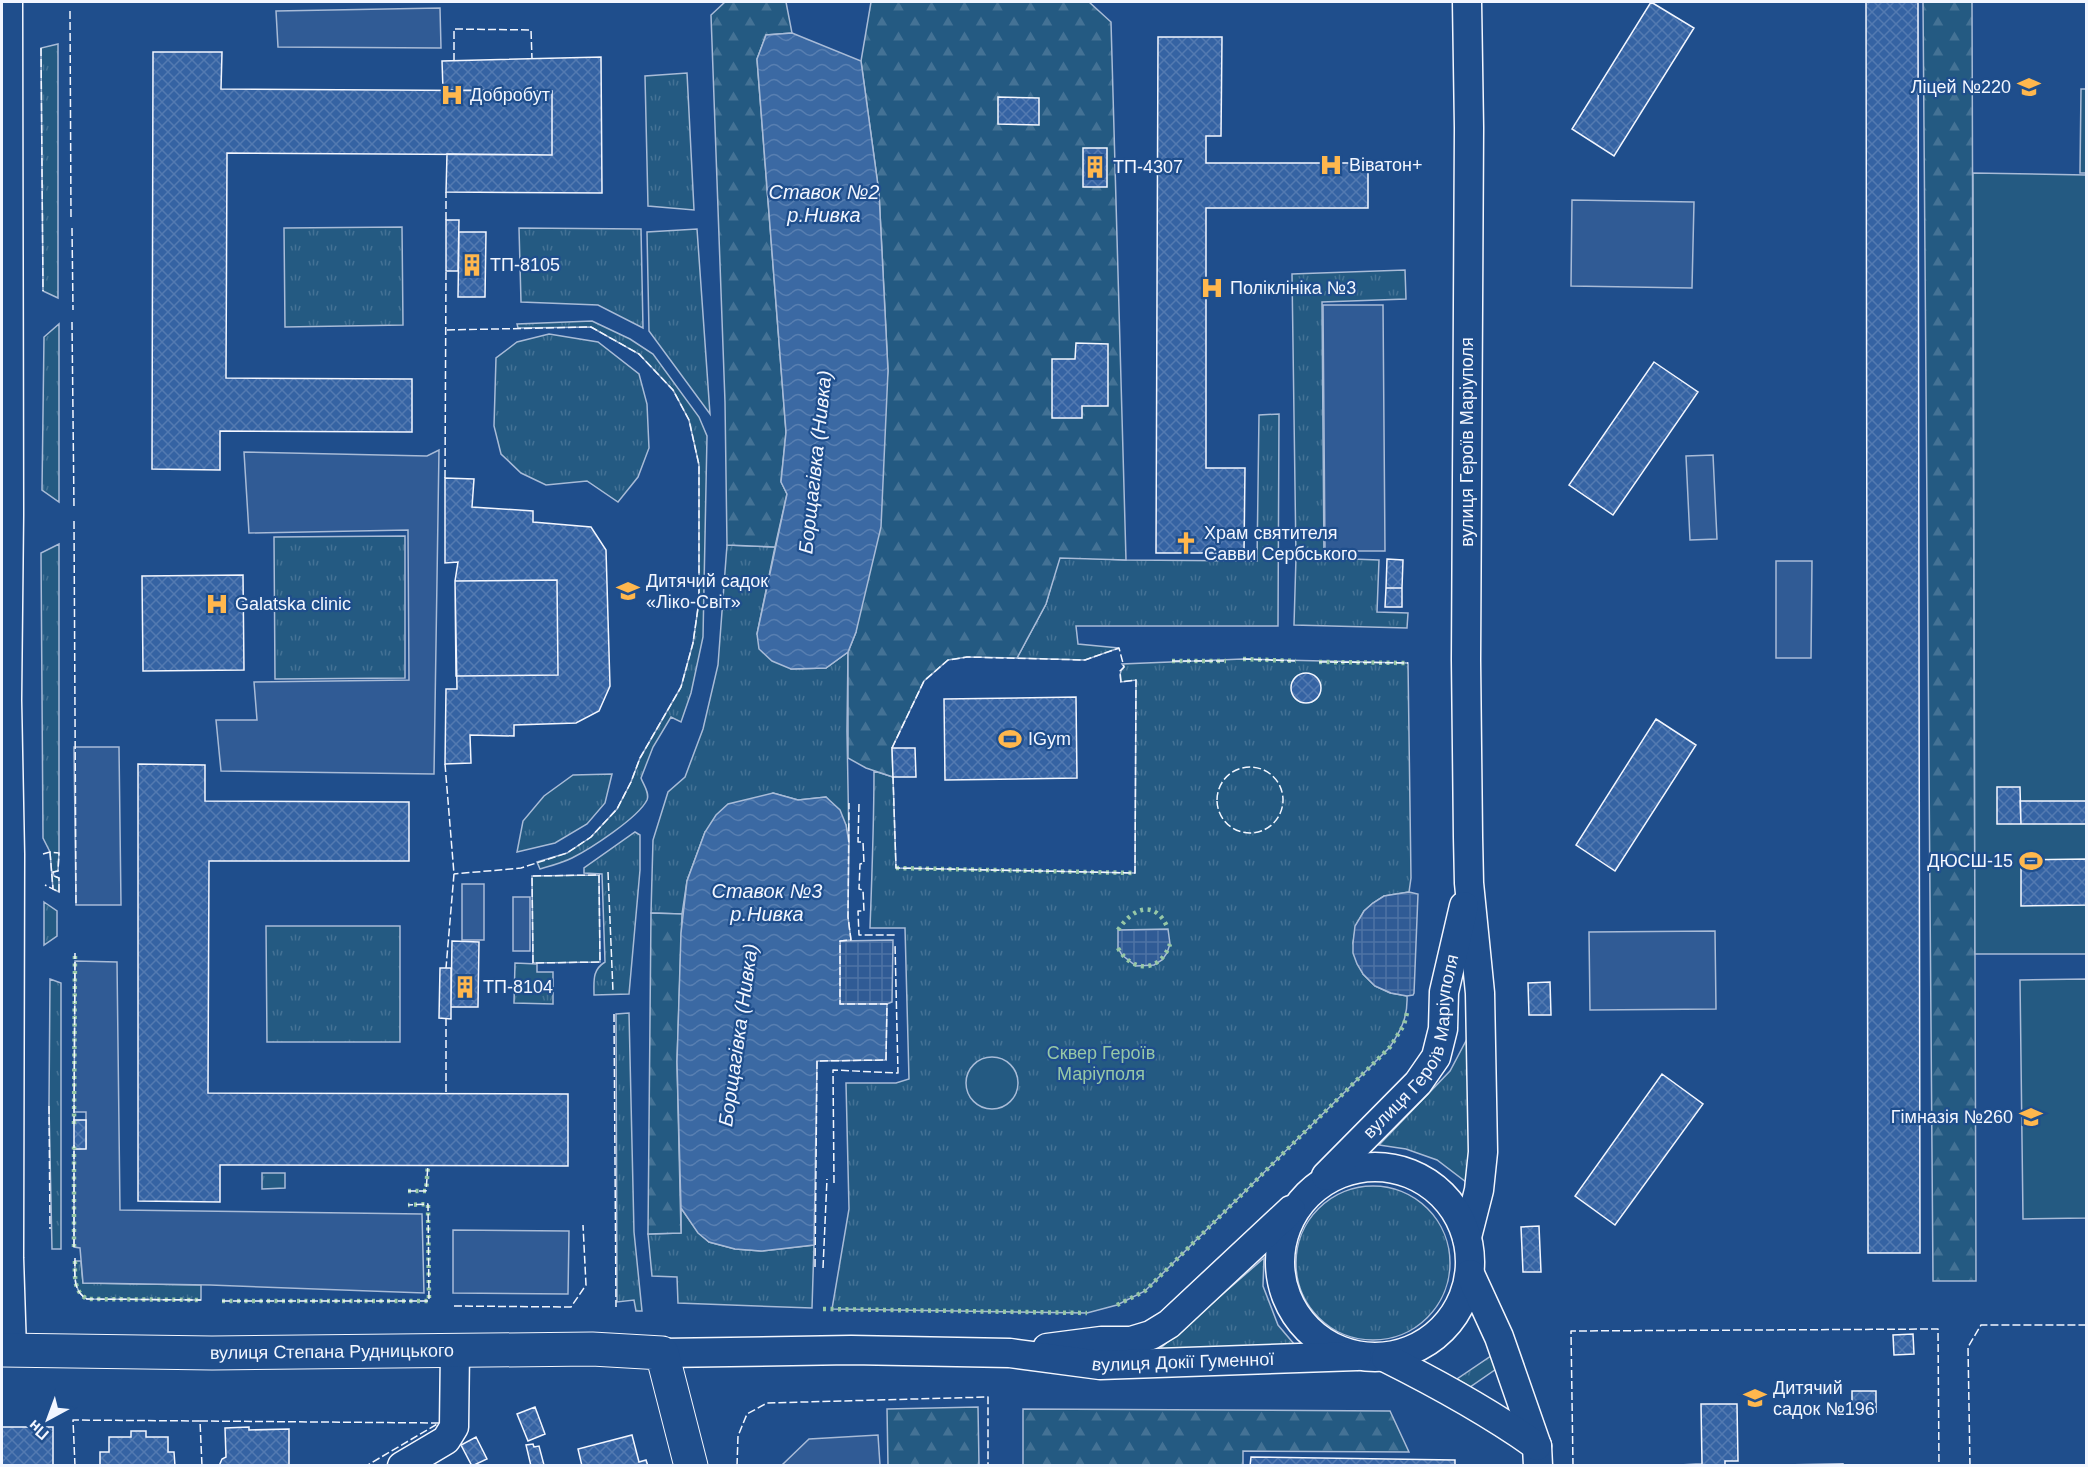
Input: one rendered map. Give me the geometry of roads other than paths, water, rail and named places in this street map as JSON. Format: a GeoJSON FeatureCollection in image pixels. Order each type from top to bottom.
{"type":"FeatureCollection","features":[{"type":"Feature","properties":{"kind":"main road","name":"вулиця Степана Рудницького"},"geometry":{"type":"LineString","coordinates":[[7,1350],[212,1353],[592,1349],[662,1353]]}},
{"type":"Feature","properties":{"kind":"main road"},"geometry":{"type":"LineString","coordinates":[[662,1353],[692,1466]]}},
{"type":"Feature","properties":{"kind":"street"},"geometry":{"type":"LineString","coordinates":[[7,1350],[10,854],[7,700],[8,2]]}},
{"type":"Feature","properties":{"kind":"street","name":"вулиця Героїв Маріуполя"},"geometry":{"type":"LineString","coordinates":[[1467,2],[1469,239],[1466,660],[1469,883],[1480,993],[1483,1152],[1479,1190],[1467,1237]]}},
{"type":"Feature","properties":{"kind":"street","name":"вулиця Героїв Маріуполя"},"geometry":{"type":"LineString","coordinates":[[1308,1194],[1418,1083],[1436,1057],[1443,1029],[1444,992],[1469,883]]}},
{"type":"Feature","properties":{"kind":"street"},"geometry":{"type":"LineString","coordinates":[[1384,1167],[1412,1174],[1437,1189],[1456,1211],[1467,1237],[1471,1255],[1470,1274],[1464,1299],[1451,1321],[1432,1339],[1410,1351],[1386,1358],[1357,1356],[1326,1344],[1301,1323],[1285,1294],[1279,1261],[1285,1229],[1308,1194],[1356,1168],[1384,1167]]}},
{"type":"Feature","properties":{"kind":"street","name":"вулиця Докії Гуменної"},"geometry":{"type":"LineString","coordinates":[[1010,1353],[1101,1341],[1131,1341],[1151,1335],[1169,1323],[1308,1194]]}},
{"type":"Feature","properties":{"kind":"street"},"geometry":{"type":"LineString","coordinates":[[1470,1274],[1499,1337],[1538,1456]]}},
{"type":"Feature","properties":{"kind":"street"},"geometry":{"type":"LineString","coordinates":[[402,1466],[446,1440],[454,1426],[455,1350]]}},
{"type":"Feature","properties":{"kind":"street","name":"вулиця Докії Гуменної"},"geometry":{"type":"LineString","coordinates":[[662,1353],[851,1350],[1010,1353],[1100,1365],[1357,1356]]}},
{"type":"Feature","properties":{"kind":"street"},"geometry":{"type":"LineString","coordinates":[[1386,1358],[1439,1384],[1511,1427],[1538,1456]]}},
{"type":"Feature","properties":{"kind":"water","name":"Ставок №2 р.Нивка"},"geometry":{"type":"Polygon","coordinates":[[[792,33],[861,61],[879,193],[888,371],[881,527],[856,632],[848,652],[826,668],[791,669],[772,661],[759,649],[757,634],[787,494],[781,482],[786,432],[757,59],[766,35],[792,33]]]}},
{"type":"Feature","properties":{"kind":"water","name":"Ставок №3 р.Нивка"},"geometry":{"type":"Polygon","coordinates":[[[773,793],[798,800],[826,797],[840,810],[846,825],[849,843],[848,917],[851,940],[840,941],[840,1004],[887,1004],[886,1060],[817,1061],[814,1245],[761,1251],[735,1249],[709,1242],[698,1233],[681,1208],[677,1062],[681,933],[687,881],[705,832],[716,815],[728,804],[773,793]]]}},
{"type":"Feature","properties":{"kind":"place","name":"Ліцей №220"},"geometry":{"type":"Point","coordinates":[2029,87]}},
{"type":"Feature","properties":{"kind":"place","name":"Добробут"},"geometry":{"type":"Point","coordinates":[452,95]}},
{"type":"Feature","properties":{"kind":"place","name":"Віватон+"},"geometry":{"type":"Point","coordinates":[1331,165]}},
{"type":"Feature","properties":{"kind":"place","name":"ТП-4307"},"geometry":{"type":"Point","coordinates":[1095,167]}},
{"type":"Feature","properties":{"kind":"place","name":"ТП-8105"},"geometry":{"type":"Point","coordinates":[472,265]}},
{"type":"Feature","properties":{"kind":"place","name":"Поліклініка №3"},"geometry":{"type":"Point","coordinates":[1212,288]}},
{"type":"Feature","properties":{"kind":"place","name":"Храм святителя Савви Сербського"},"geometry":{"type":"Point","coordinates":[1186,543]}},
{"type":"Feature","properties":{"kind":"place","name":"Дитячий садок «Ліко-Світ»"},"geometry":{"type":"Point","coordinates":[628,591]}},
{"type":"Feature","properties":{"kind":"place","name":"Galatska clinic"},"geometry":{"type":"Point","coordinates":[217,604]}},
{"type":"Feature","properties":{"kind":"place","name":"IGym"},"geometry":{"type":"Point","coordinates":[1010,739]}},
{"type":"Feature","properties":{"kind":"place","name":"ДЮСШ-15"},"geometry":{"type":"Point","coordinates":[2031,861]}},
{"type":"Feature","properties":{"kind":"place","name":"ТП-8104"},"geometry":{"type":"Point","coordinates":[465,987]}},
{"type":"Feature","properties":{"kind":"place","name":"Гімназія №260"},"geometry":{"type":"Point","coordinates":[2031,1117]}},
{"type":"Feature","properties":{"kind":"place","name":"Дитячий садок №196"},"geometry":{"type":"Point","coordinates":[1755,1398]}},
{"type":"Feature","properties":{"kind":"water label","name":"Борщагівка (Нивка)"},"geometry":{"type":"Point","coordinates":[815,462]}},
{"type":"Feature","properties":{"kind":"water label","name":"Борщагівка (Нивка)"},"geometry":{"type":"Point","coordinates":[738,1035]}},
{"type":"Feature","properties":{"kind":"park label","name":"Сквер Героїв Маріуполя"},"geometry":{"type":"Point","coordinates":[1101,1063]}}]}
